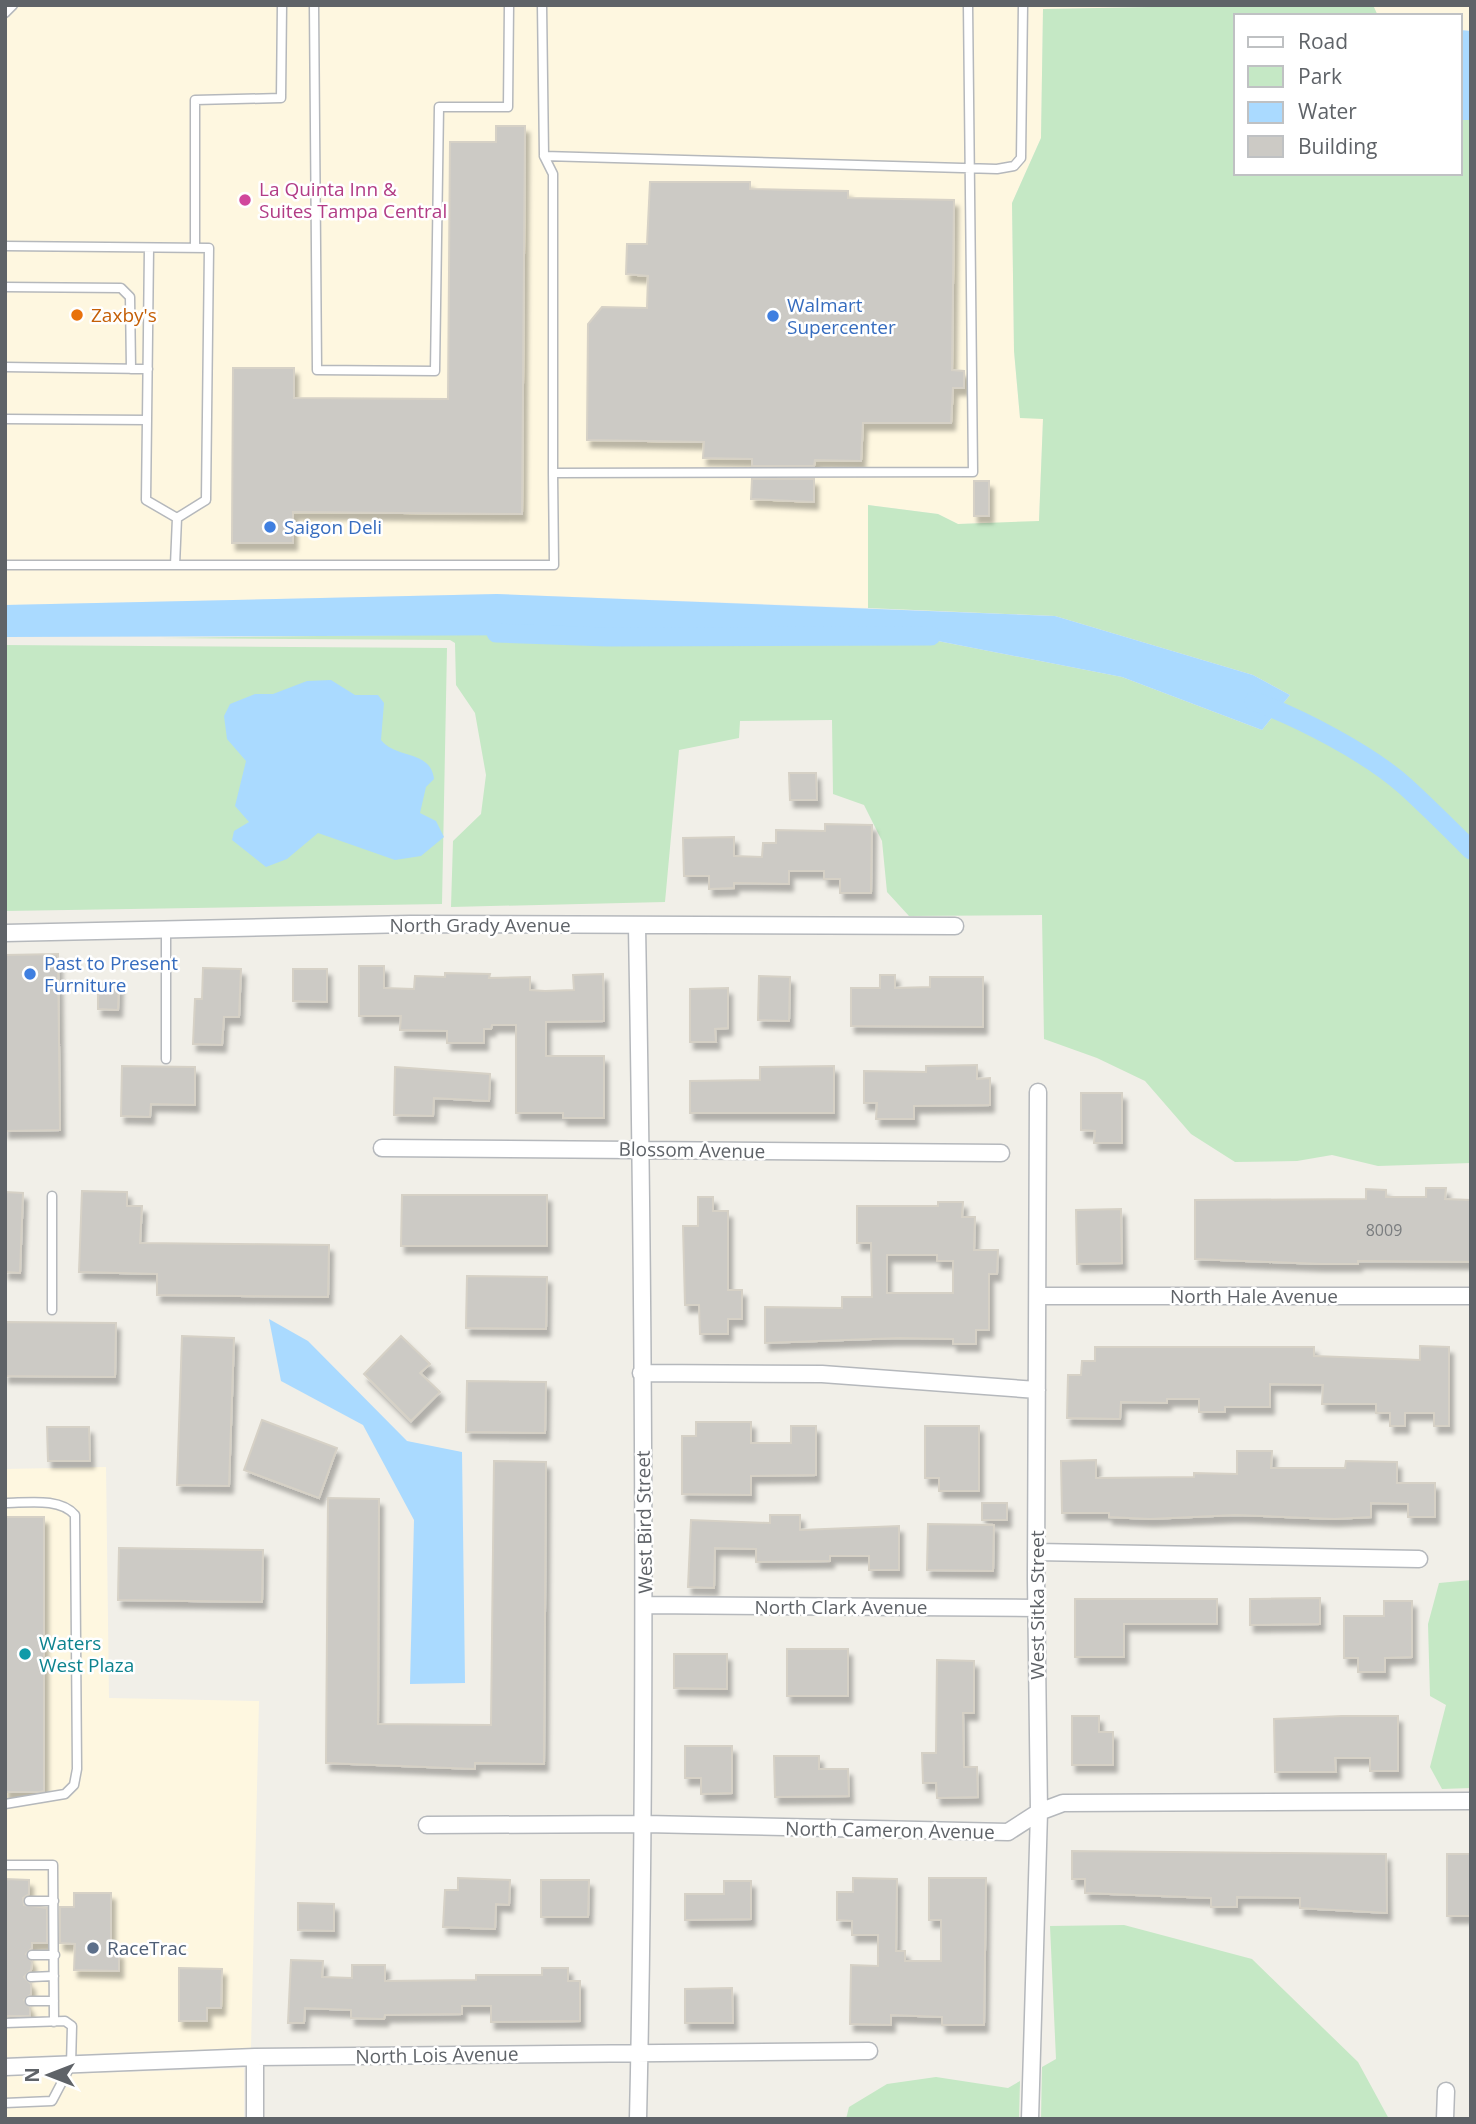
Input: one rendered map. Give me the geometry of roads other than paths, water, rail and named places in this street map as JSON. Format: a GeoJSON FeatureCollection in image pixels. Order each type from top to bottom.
{"type":"FeatureCollection","features":[{"type":"Feature","properties":{"kind":"street","name":"North Grady Avenue"},"geometry":{"type":"LineString","coordinates":[[5,933],[410,924],[955,926]]}},
{"type":"Feature","properties":{"kind":"street","name":"West Bird Street"},"geometry":{"type":"LineString","coordinates":[[637,926],[645,1605],[645,1824],[638,2119]]}},
{"type":"Feature","properties":{"kind":"street","name":"West Sitka Street"},"geometry":{"type":"LineString","coordinates":[[1030,2119],[1039,1812],[1036,1608],[1038,1092]]}},
{"type":"Feature","properties":{"kind":"street","name":"Blossom Avenue"},"geometry":{"type":"LineString","coordinates":[[382,1148],[1001,1153]]}},
{"type":"Feature","properties":{"kind":"street","name":"North Hale Avenue"},"geometry":{"type":"LineString","coordinates":[[1038,1296],[1471,1296]]}},
{"type":"Feature","properties":{"kind":"street"},"geometry":{"type":"LineString","coordinates":[[641,1373],[822,1374],[1037,1390]]}},
{"type":"Feature","properties":{"kind":"street"},"geometry":{"type":"LineString","coordinates":[[1036,1552],[1419,1559]]}},
{"type":"Feature","properties":{"kind":"street","name":"North Clark Avenue"},"geometry":{"type":"LineString","coordinates":[[645,1605],[1036,1608]]}},
{"type":"Feature","properties":{"kind":"street","name":"North Cameron Avenue"},"geometry":{"type":"LineString","coordinates":[[427,1825],[645,1824],[1008,1832],[1039,1812],[1063,1803],[1471,1801]]}},
{"type":"Feature","properties":{"kind":"street","name":"North Lois Avenue"},"geometry":{"type":"LineString","coordinates":[[5,2067],[255,2057],[869,2051]]}},
{"type":"Feature","properties":{"kind":"street"},"geometry":{"type":"LineString","coordinates":[[255,2057],[255,2119]]}},
{"type":"Feature","properties":{"kind":"street"},"geometry":{"type":"LineString","coordinates":[[1446,2091],[1446,2119]]}},
{"type":"Feature","properties":{"kind":"lane"},"geometry":{"type":"LineString","coordinates":[[5,13],[13,5]]}},
{"type":"Feature","properties":{"kind":"lane"},"geometry":{"type":"LineString","coordinates":[[195,248],[195,100],[281,98],[282,5]]}},
{"type":"Feature","properties":{"kind":"lane"},"geometry":{"type":"LineString","coordinates":[[314,5],[317,370],[422,371],[435,371],[439,107],[508,107],[509,5]]}},
{"type":"Feature","properties":{"kind":"lane"},"geometry":{"type":"LineString","coordinates":[[5,565],[554,565],[553,174],[544,156],[542,5]]}},
{"type":"Feature","properties":{"kind":"lane"},"geometry":{"type":"LineString","coordinates":[[553,473],[973,471],[968,5]]}},
{"type":"Feature","properties":{"kind":"lane"},"geometry":{"type":"LineString","coordinates":[[544,156],[1006,168],[1019,163],[1021,158],[1023,5]]}},
{"type":"Feature","properties":{"kind":"lane"},"geometry":{"type":"LineString","coordinates":[[5,246],[209,248],[206,500],[177,518]]}},
{"type":"Feature","properties":{"kind":"lane"},"geometry":{"type":"LineString","coordinates":[[149,248],[146,500],[177,518]]}},
{"type":"Feature","properties":{"kind":"lane"},"geometry":{"type":"LineString","coordinates":[[5,287],[121,288],[130,298],[131,369]]}},
{"type":"Feature","properties":{"kind":"lane"},"geometry":{"type":"LineString","coordinates":[[5,367],[148,369]]}},
{"type":"Feature","properties":{"kind":"lane"},"geometry":{"type":"LineString","coordinates":[[5,419],[147,420]]}},
{"type":"Feature","properties":{"kind":"lane"},"geometry":{"type":"LineString","coordinates":[[175,565],[177,518]]}},
{"type":"Feature","properties":{"kind":"lane"},"geometry":{"type":"LineString","coordinates":[[166,930],[166,1059]]}},
{"type":"Feature","properties":{"kind":"lane"},"geometry":{"type":"LineString","coordinates":[[52,1196],[52,1310]]}},
{"type":"Feature","properties":{"kind":"lane"},"geometry":{"type":"LineString","coordinates":[[5,1503],[50,1503],[70,1510],[75,1515],[77,1769],[74,1785],[65,1794],[5,1804]]}},
{"type":"Feature","properties":{"kind":"lane"},"geometry":{"type":"LineString","coordinates":[[5,1865],[53,1865],[54,2022]]}},
{"type":"Feature","properties":{"kind":"lane"},"geometry":{"type":"LineString","coordinates":[[29,1901],[54,1901]]}},
{"type":"Feature","properties":{"kind":"lane"},"geometry":{"type":"LineString","coordinates":[[32,1955],[55,1955]]}},
{"type":"Feature","properties":{"kind":"lane"},"geometry":{"type":"LineString","coordinates":[[31,1977],[54,1976]]}},
{"type":"Feature","properties":{"kind":"lane"},"geometry":{"type":"LineString","coordinates":[[30,2001],[54,2001]]}},
{"type":"Feature","properties":{"kind":"lane"},"geometry":{"type":"LineString","coordinates":[[5,2023],[70,2022],[72,2026],[71,2065],[52,2101],[5,2103]]}},
{"type":"Feature","properties":{"kind":"water"},"geometry":{"type":"Polygon","coordinates":[[[1462,30],[1471,31],[1471,120],[1462,120],[1462,30]]]}},
{"type":"Feature","properties":{"kind":"water"},"geometry":{"type":"Polygon","coordinates":[[[497,594],[1055,616],[1253,675],[1290,695],[1262,730],[1122,677],[902,634],[5,637],[5,605],[497,594]]]}},
{"type":"Feature","properties":{"kind":"water"},"geometry":{"type":"Polygon","coordinates":[[[331,680],[355,695],[378,695],[384,703],[381,740],[395,750],[427,763],[434,779],[426,787],[420,813],[436,821],[444,837],[421,856],[395,860],[318,833],[287,859],[266,867],[232,840],[234,831],[249,822],[235,806],[246,761],[227,739],[224,716],[230,704],[255,694],[273,694],[307,681],[331,680]]]}},
{"type":"Feature","properties":{"kind":"water"},"geometry":{"type":"Polygon","coordinates":[[[269,1319],[308,1341],[407,1441],[462,1452],[465,1683],[410,1684],[414,1520],[363,1425],[281,1381],[269,1319]]]}},
{"type":"Feature","properties":{"kind":"waterway"},"geometry":{"type":"LineString","coordinates":[[496,633],[607,637],[931,636]]}},
{"type":"Feature","properties":{"kind":"waterway"},"geometry":{"type":"LineString","coordinates":[[1254,701],[1312,727],[1372,761],[1405,786],[1471,850]]}},
{"type":"Feature","properties":{"kind":"place","name":"La Quinta Inn & Suites Tampa Central"},"geometry":{"type":"Point","coordinates":[245,200]}},
{"type":"Feature","properties":{"kind":"place","name":"Zaxby's"},"geometry":{"type":"Point","coordinates":[77,315]}},
{"type":"Feature","properties":{"kind":"place","name":"Walmart Supercenter"},"geometry":{"type":"Point","coordinates":[773,316]}},
{"type":"Feature","properties":{"kind":"place","name":"Saigon Deli"},"geometry":{"type":"Point","coordinates":[270,527]}},
{"type":"Feature","properties":{"kind":"place","name":"Past to Present Furniture"},"geometry":{"type":"Point","coordinates":[30,974]}},
{"type":"Feature","properties":{"kind":"place","name":"Waters West Plaza"},"geometry":{"type":"Point","coordinates":[25,1654]}},
{"type":"Feature","properties":{"kind":"place","name":"RaceTrac"},"geometry":{"type":"Point","coordinates":[93,1948]}}]}
